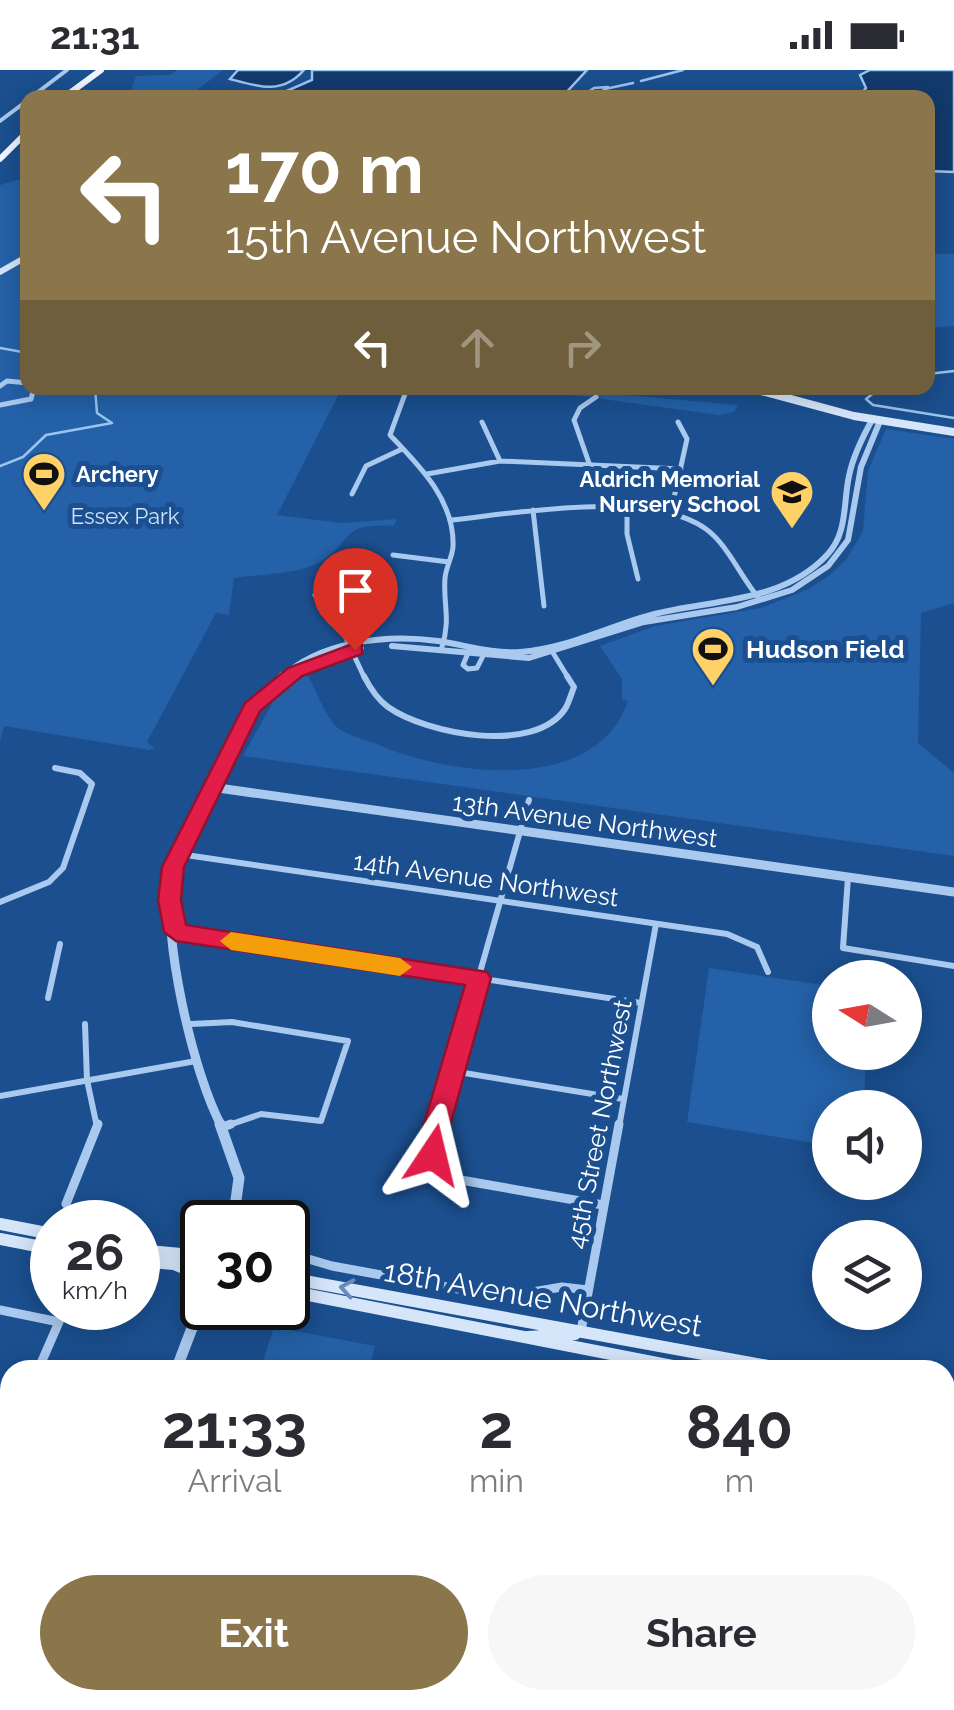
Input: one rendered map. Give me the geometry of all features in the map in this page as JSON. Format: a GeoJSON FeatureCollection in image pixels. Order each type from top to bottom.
{"type":"FeatureCollection","features":[{"type":"Feature","properties":{"kind":"main road"},"geometry":{"type":"LineString","coordinates":[[64,90],[90,70]]}},
{"type":"Feature","properties":{"kind":"main road"},"geometry":{"type":"LineString","coordinates":[[74,90],[101,70]]}},
{"type":"Feature","properties":{"kind":"main road"},"geometry":{"type":"LineString","coordinates":[[0,149],[20,130]]}},
{"type":"Feature","properties":{"kind":"main road"},"geometry":{"type":"LineString","coordinates":[[0,159],[20,139]]}},
{"type":"Feature","properties":{"kind":"main road"},"geometry":{"type":"LineString","coordinates":[[777,395],[876,421],[954,432]]}},
{"type":"Feature","properties":{"kind":"main road"},"geometry":{"type":"LineString","coordinates":[[0,1224],[30,1230]]}},
{"type":"Feature","properties":{"kind":"main road"},"geometry":{"type":"LineString","coordinates":[[0,1239],[30,1245]]}},
{"type":"Feature","properties":{"kind":"main road","name":"18th Avenue Northwest"},"geometry":{"type":"LineString","coordinates":[[310,1282],[719,1360]]}},
{"type":"Feature","properties":{"kind":"main road","name":"18th Avenue Northwest"},"geometry":{"type":"LineString","coordinates":[[310,1296],[639,1360]]}},
{"type":"Feature","properties":{"kind":"main road"},"geometry":{"type":"LineString","coordinates":[[525,1339],[538,1334],[568,1336],[580,1331]]}},
{"type":"Feature","properties":{"kind":"street"},"geometry":{"type":"LineString","coordinates":[[41,90],[67,70]]}},
{"type":"Feature","properties":{"kind":"street"},"geometry":{"type":"LineString","coordinates":[[0,121],[20,106]]}},
{"type":"Feature","properties":{"kind":"street"},"geometry":{"type":"LineString","coordinates":[[0,405],[31,399],[32,395]]}},
{"type":"Feature","properties":{"kind":"street"},"geometry":{"type":"LineString","coordinates":[[405,395],[390,429],[400,450],[427,474],[452,520],[445,578],[450,622],[443,645]]}},
{"type":"Feature","properties":{"kind":"street"},"geometry":{"type":"LineString","coordinates":[[0,396],[8,402]]}},
{"type":"Feature","properties":{"kind":"street"},"geometry":{"type":"LineString","coordinates":[[588,463],[574,420],[580,408],[596,397]]}},
{"type":"Feature","properties":{"kind":"street"},"geometry":{"type":"LineString","coordinates":[[443,645],[468,654],[518,658],[644,622],[759,598],[811,579],[846,546],[854,522],[860,466],[876,421]]}},
{"type":"Feature","properties":{"kind":"street"},"geometry":{"type":"LineString","coordinates":[[482,422],[500,461]]}},
{"type":"Feature","properties":{"kind":"street"},"geometry":{"type":"LineString","coordinates":[[670,516],[688,439],[678,422]]}},
{"type":"Feature","properties":{"kind":"street"},"geometry":{"type":"LineString","coordinates":[[352,494],[366,466],[400,450]]}},
{"type":"Feature","properties":{"kind":"street"},"geometry":{"type":"LineString","coordinates":[[427,474],[500,461],[681,469]]}},
{"type":"Feature","properties":{"kind":"street"},"geometry":{"type":"LineString","coordinates":[[452,520],[533,510],[627,511],[670,516],[706,529],[759,598]]}},
{"type":"Feature","properties":{"kind":"street"},"geometry":{"type":"LineString","coordinates":[[533,510],[539,536],[538,576],[544,606]]}},
{"type":"Feature","properties":{"kind":"street"},"geometry":{"type":"LineString","coordinates":[[627,511],[624,540],[638,567],[638,579]]}},
{"type":"Feature","properties":{"kind":"street"},"geometry":{"type":"LineString","coordinates":[[393,555],[449,562]]}},
{"type":"Feature","properties":{"kind":"street"},"geometry":{"type":"LineString","coordinates":[[315,595],[340,618],[371,689],[395,712],[434,728],[506,736],[549,724],[570,704],[572,682],[552,651]]}},
{"type":"Feature","properties":{"kind":"street"},"geometry":{"type":"LineString","coordinates":[[237,1200],[241,1173],[196,1061],[169,886],[179,854],[211,787],[258,700],[308,665],[354,647],[443,645],[513,652],[552,651]]}},
{"type":"Feature","properties":{"kind":"street"},"geometry":{"type":"LineString","coordinates":[[468,654],[464,664],[468,669],[477,668],[483,656]]}},
{"type":"Feature","properties":{"kind":"street"},"geometry":{"type":"LineString","coordinates":[[0,902],[50,882],[66,863],[92,784],[80,774],[55,768]]}},
{"type":"Feature","properties":{"kind":"street","name":"13th Avenue Northwest"},"geometry":{"type":"LineString","coordinates":[[211,787],[954,892]]}},
{"type":"Feature","properties":{"kind":"street"},"geometry":{"type":"LineString","coordinates":[[529,800],[452,1070],[433,1155],[439,1168],[466,1182],[604,1205]]}},
{"type":"Feature","properties":{"kind":"street","name":"14th Avenue Northwest"},"geometry":{"type":"LineString","coordinates":[[179,854],[656,924],[750,942],[763,954],[768,972]]}},
{"type":"Feature","properties":{"kind":"street"},"geometry":{"type":"LineString","coordinates":[[848,877],[843,948],[954,966]]}},
{"type":"Feature","properties":{"kind":"street","name":"45th Street Northwest"},"geometry":{"type":"LineString","coordinates":[[580,1331],[656,924]]}},
{"type":"Feature","properties":{"kind":"street"},"geometry":{"type":"LineString","coordinates":[[176,932],[642,1003]]}},
{"type":"Feature","properties":{"kind":"street"},"geometry":{"type":"LineString","coordinates":[[48,998],[60,944]]}},
{"type":"Feature","properties":{"kind":"street"},"geometry":{"type":"LineString","coordinates":[[191,1024],[221,1021],[348,1042],[321,1121],[255,1114],[224,1127]]}},
{"type":"Feature","properties":{"kind":"street"},"geometry":{"type":"LineString","coordinates":[[68,1200],[98,1130],[98,1112],[86,1080],[84,1024]]}},
{"type":"Feature","properties":{"kind":"street"},"geometry":{"type":"LineString","coordinates":[[0,1096],[196,1061]]}},
{"type":"Feature","properties":{"kind":"street"},"geometry":{"type":"LineString","coordinates":[[452,1070],[623,1099]]}},
{"type":"Feature","properties":{"kind":"street"},"geometry":{"type":"LineString","coordinates":[[310,1259],[502,1297],[530,1296],[555,1287],[588,1290]]}},
{"type":"Feature","properties":{"kind":"street"},"geometry":{"type":"LineString","coordinates":[[0,1310],[59,1322],[42,1360]]}},
{"type":"Feature","properties":{"kind":"street"},"geometry":{"type":"LineString","coordinates":[[179,1360],[190,1330]]}},
{"type":"Feature","properties":{"kind":"green space"},"geometry":{"type":"Polygon","coordinates":[[[177,70],[223,70],[197,90],[131,90],[136,76],[170,75],[177,70]]]}},
{"type":"Feature","properties":{"kind":"green space","name":"Essex Park"},"geometry":{"type":"Polygon","coordinates":[[[20,179],[20,395],[338,395],[277,515],[342,523],[397,519],[394,526],[354,531],[331,555],[310,566],[234,578],[229,615],[216,613],[147,742],[155,748],[149,750],[4,726],[0,742],[0,185],[20,179]]]}},
{"type":"Feature","properties":{"kind":"green space"},"geometry":{"type":"Polygon","coordinates":[[[935,254],[954,254],[954,326],[935,327],[935,254]]]}},
{"type":"Feature","properties":{"kind":"green space"},"geometry":{"type":"Polygon","coordinates":[[[574,395],[625,395],[738,405],[734,412],[719,415],[574,395]]]}},
{"type":"Feature","properties":{"kind":"green space"},"geometry":{"type":"Polygon","coordinates":[[[886,429],[954,439],[954,603],[921,613],[918,743],[954,773],[954,856],[243,756],[275,698],[307,674],[338,728],[404,754],[477,769],[515,770],[552,765],[584,753],[611,732],[628,701],[622,700],[622,679],[600,646],[655,626],[761,608],[809,589],[831,574],[846,560],[863,531],[868,471],[886,429]]]}},
{"type":"Feature","properties":{"kind":"green space"},"geometry":{"type":"Polygon","coordinates":[[[709,968],[812,983],[812,1070],[865,1070],[865,1090],[812,1090],[812,1143],[687,1122],[709,968]]]}},
{"type":"Feature","properties":{"kind":"green space"},"geometry":{"type":"Polygon","coordinates":[[[273,1330],[290,1330],[375,1346],[372,1360],[263,1360],[273,1330]]]}},
{"type":"Feature","properties":{"kind":"shaded area"},"geometry":{"type":"Polygon","coordinates":[[[238,70],[304,70],[287,83],[270,87],[230,79],[238,70]]]}},
{"type":"Feature","properties":{"kind":"shaded area"},"geometry":{"type":"Polygon","coordinates":[[[312,70],[587,70],[568,90],[289,90],[312,80],[312,70]]]}},
{"type":"Feature","properties":{"kind":"shaded area"},"geometry":{"type":"Polygon","coordinates":[[[870,70],[954,70],[954,172],[935,171],[935,90],[864,90],[860,75],[870,70]]]}},
{"type":"Feature","properties":{"kind":"waterway"},"geometry":{"type":"LineString","coordinates":[[641,81],[683,70]]}},
{"type":"Feature","properties":{"kind":"waterway"},"geometry":{"type":"LineString","coordinates":[[604,90],[633,83]]}},
{"type":"Feature","properties":{"kind":"waterway"},"geometry":{"type":"LineString","coordinates":[[591,90],[608,87]]}},
{"type":"Feature","properties":{"kind":"waterway"},"geometry":{"type":"LineString","coordinates":[[0,348],[20,352]]}},
{"type":"Feature","properties":{"kind":"waterway"},"geometry":{"type":"LineString","coordinates":[[935,373],[954,371]]}},
{"type":"Feature","properties":{"kind":"waterway"},"geometry":{"type":"LineString","coordinates":[[0,466],[23,457],[46,435],[112,423],[97,413],[96,395]]}},
{"type":"Feature","properties":{"kind":"waterway"},"geometry":{"type":"LineString","coordinates":[[871,395],[866,399],[873,405],[954,418]]}},
{"type":"Feature","properties":{"kind":"slow traffic"},"geometry":{"type":"LineString","coordinates":[[231,941],[400,967]]}},
{"type":"Feature","properties":{"kind":"place","name":"Archery"},"geometry":{"type":"Point","coordinates":[44,512]}},
{"type":"Feature","properties":{"kind":"place","name":"Aldrich Memorial Nursery School"},"geometry":{"type":"Point","coordinates":[792,530]}},
{"type":"Feature","properties":{"kind":"place","name":"Hudson Field"},"geometry":{"type":"Point","coordinates":[713,687]}},
{"type":"Feature","properties":{"kind":"route"},"geometry":{"type":"LineString","coordinates":[[355,650],[295,672],[252,708],[173,867],[170,900],[176,932],[479,978],[434,1137],[433,1155]]}}]}
